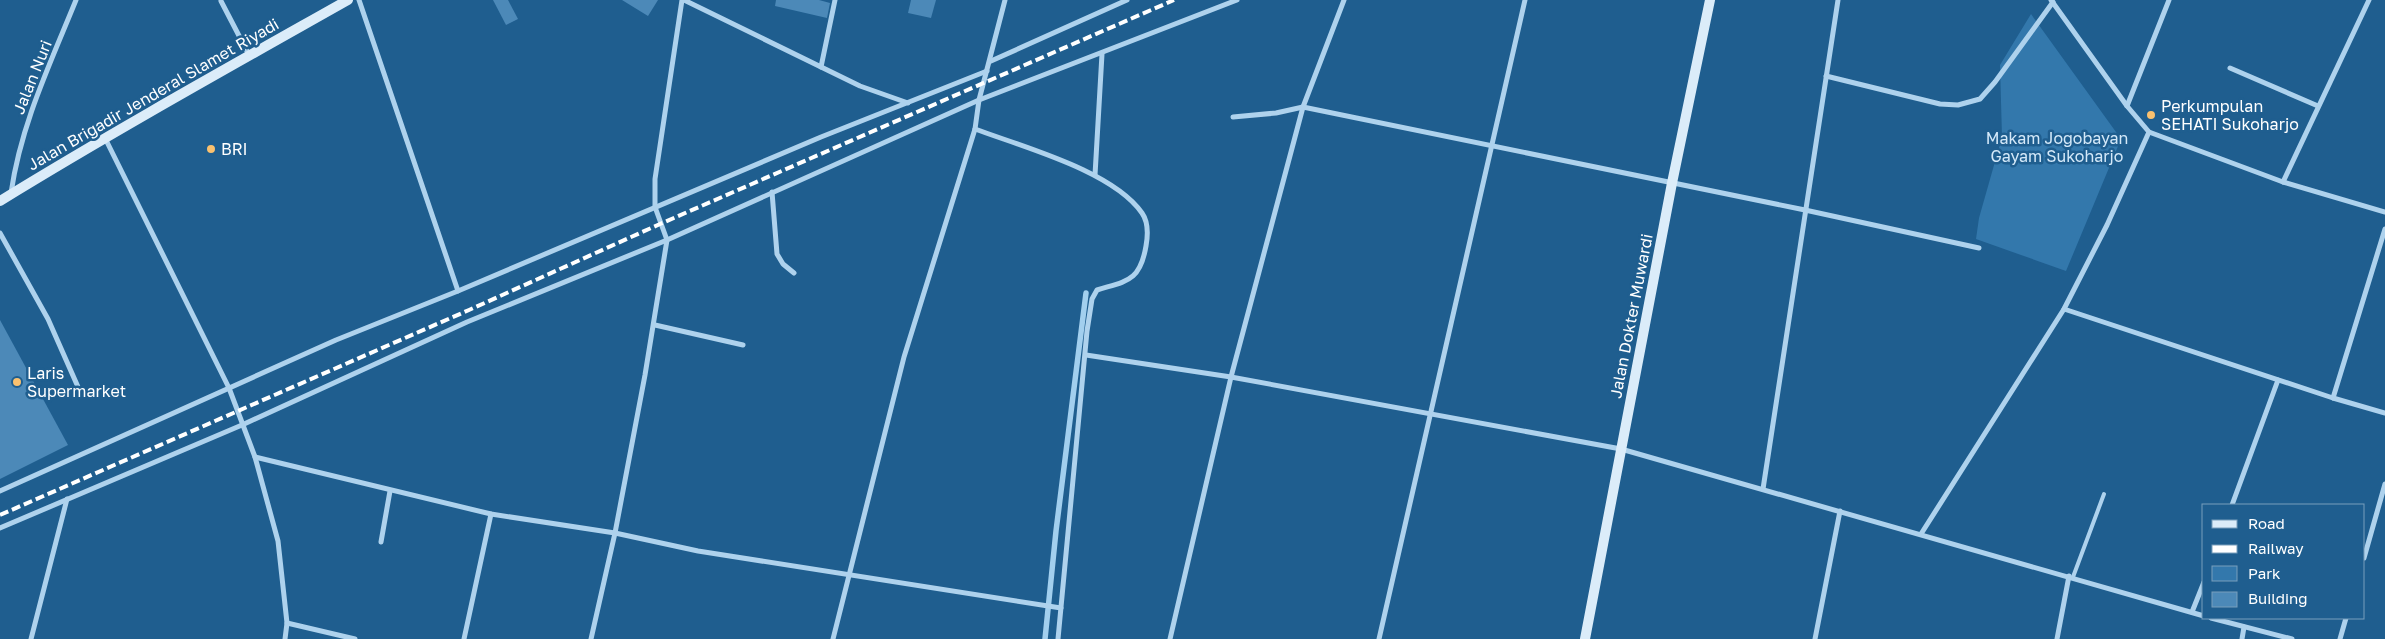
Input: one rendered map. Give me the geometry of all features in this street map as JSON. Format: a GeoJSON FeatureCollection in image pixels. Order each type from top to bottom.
{"type":"FeatureCollection","features":[{"type":"Feature","properties":{"kind":"main road","name":"Jalan Brigadir Jenderal Slamet Riyadi"},"geometry":{"type":"LineString","coordinates":[[0,201],[104,138],[348,0]]}},
{"type":"Feature","properties":{"kind":"main road","name":"Jalan Dokter Muwardi"},"geometry":{"type":"LineString","coordinates":[[1585,639],[1672,183],[1710,0]]}},
{"type":"Feature","properties":{"kind":"street","name":"Jalan Nuri"},"geometry":{"type":"LineString","coordinates":[[11,194],[16,164],[30,112],[76,0]]}},
{"type":"Feature","properties":{"kind":"street"},"geometry":{"type":"LineString","coordinates":[[359,0],[458,291]]}},
{"type":"Feature","properties":{"kind":"street"},"geometry":{"type":"LineString","coordinates":[[591,639],[615,533],[655,325],[667,240],[655,207],[655,179],[683,0],[860,86],[908,103]]}},
{"type":"Feature","properties":{"kind":"street"},"geometry":{"type":"LineString","coordinates":[[820,67],[836,0]]}},
{"type":"Feature","properties":{"kind":"street"},"geometry":{"type":"LineString","coordinates":[[833,639],[904,357],[975,129],[979,100],[991,61],[1005,0]]}},
{"type":"Feature","properties":{"kind":"street"},"geometry":{"type":"LineString","coordinates":[[991,61],[1126,0]]}},
{"type":"Feature","properties":{"kind":"street"},"geometry":{"type":"LineString","coordinates":[[0,528],[242,425],[467,322],[667,240],[979,100],[1238,0]]}},
{"type":"Feature","properties":{"kind":"street"},"geometry":{"type":"LineString","coordinates":[[1170,639],[1231,377],[1303,107],[1344,0]]}},
{"type":"Feature","properties":{"kind":"street"},"geometry":{"type":"LineString","coordinates":[[1379,639],[1525,0]]}},
{"type":"Feature","properties":{"kind":"street"},"geometry":{"type":"LineString","coordinates":[[1763,489],[1838,0]]}},
{"type":"Feature","properties":{"kind":"street"},"geometry":{"type":"LineString","coordinates":[[2127,106],[2169,0]]}},
{"type":"Feature","properties":{"kind":"street"},"geometry":{"type":"LineString","coordinates":[[2283,182],[2369,0]]}},
{"type":"Feature","properties":{"kind":"street"},"geometry":{"type":"LineString","coordinates":[[221,1],[249,56]]}},
{"type":"Feature","properties":{"kind":"street"},"geometry":{"type":"LineString","coordinates":[[1826,76],[1940,104],[1958,105],[1980,99],[1995,82],[2052,1],[2127,106],[2149,132],[2283,182],[2385,212]]}},
{"type":"Feature","properties":{"kind":"street"},"geometry":{"type":"LineString","coordinates":[[1095,175],[1102,54]]}},
{"type":"Feature","properties":{"kind":"street"},"geometry":{"type":"LineString","coordinates":[[2230,68],[2318,106]]}},
{"type":"Feature","properties":{"kind":"street"},"geometry":{"type":"LineString","coordinates":[[0,491],[336,340],[987,71]]}},
{"type":"Feature","properties":{"kind":"street"},"geometry":{"type":"LineString","coordinates":[[1233,117],[1276,113],[1303,107],[1805,210],[1979,248]]}},
{"type":"Feature","properties":{"kind":"street"},"geometry":{"type":"LineString","coordinates":[[975,129],[1095,175],[1122,192],[1143,215],[1148,227],[1148,238],[1143,259],[1134,275],[1126,282],[1097,290],[1093,294],[1088,316],[1086,355],[1059,608],[1058,639]]}},
{"type":"Feature","properties":{"kind":"street"},"geometry":{"type":"LineString","coordinates":[[1921,534],[2064,309],[2108,225],[2149,132]]}},
{"type":"Feature","properties":{"kind":"street"},"geometry":{"type":"LineString","coordinates":[[104,138],[229,388],[255,457],[278,541],[287,623],[285,639]]}},
{"type":"Feature","properties":{"kind":"street"},"geometry":{"type":"LineString","coordinates":[[772,192],[777,254],[783,264],[794,273]]}},
{"type":"Feature","properties":{"kind":"street"},"geometry":{"type":"LineString","coordinates":[[2333,398],[2385,229]]}},
{"type":"Feature","properties":{"kind":"street"},"geometry":{"type":"LineString","coordinates":[[0,234],[48,319],[82,396]]}},
{"type":"Feature","properties":{"kind":"street"},"geometry":{"type":"LineString","coordinates":[[2064,309],[2333,398],[2385,413]]}},
{"type":"Feature","properties":{"kind":"street"},"geometry":{"type":"LineString","coordinates":[[655,325],[743,346]]}},
{"type":"Feature","properties":{"kind":"street"},"geometry":{"type":"LineString","coordinates":[[1086,355],[1231,377],[1621,449],[2202,615]]}},
{"type":"Feature","properties":{"kind":"street"},"geometry":{"type":"LineString","coordinates":[[2232,504],[2278,380]]}},
{"type":"Feature","properties":{"kind":"street"},"geometry":{"type":"LineString","coordinates":[[255,457],[491,514],[615,533],[698,551],[1059,608]]}},
{"type":"Feature","properties":{"kind":"street"},"geometry":{"type":"LineString","coordinates":[[2365,554],[2385,484]]}},
{"type":"Feature","properties":{"kind":"street"},"geometry":{"type":"LineString","coordinates":[[381,542],[390,491]]}},
{"type":"Feature","properties":{"kind":"street"},"geometry":{"type":"LineString","coordinates":[[31,639],[67,499]]}},
{"type":"Feature","properties":{"kind":"street"},"geometry":{"type":"LineString","coordinates":[[1815,639],[1840,511]]}},
{"type":"Feature","properties":{"kind":"street"},"geometry":{"type":"LineString","coordinates":[[464,639],[491,514]]}},
{"type":"Feature","properties":{"kind":"street"},"geometry":{"type":"LineString","coordinates":[[2057,639],[2071,577]]}},
{"type":"Feature","properties":{"kind":"street"},"geometry":{"type":"LineString","coordinates":[[2192,612],[2202,587]]}},
{"type":"Feature","properties":{"kind":"street"},"geometry":{"type":"LineString","coordinates":[[2216,619],[2292,639]]}},
{"type":"Feature","properties":{"kind":"street"},"geometry":{"type":"LineString","coordinates":[[2340,639],[2346,619]]}},
{"type":"Feature","properties":{"kind":"street"},"geometry":{"type":"LineString","coordinates":[[287,623],[355,639]]}},
{"type":"Feature","properties":{"kind":"street"},"geometry":{"type":"LineString","coordinates":[[2242,639],[2244,627]]}},
{"type":"Feature","properties":{"kind":"lane"},"geometry":{"type":"LineString","coordinates":[[2071,577],[2104,494]]}},
{"type":"Feature","properties":{"kind":"green space","name":"Makam Jogobayan Gayam Sukoharjo"},"geometry":{"type":"Polygon","coordinates":[[[2031,14],[2121,139],[2066,271],[1976,239],[1979,218],[2002,137],[2000,65],[2031,14]]]}},
{"type":"Feature","properties":{"kind":"building"},"geometry":{"type":"Polygon","coordinates":[[[493,0],[508,0],[518,19],[506,25],[493,0]]]}},
{"type":"Feature","properties":{"kind":"building"},"geometry":{"type":"Polygon","coordinates":[[[622,0],[658,0],[648,16],[622,0]]]}},
{"type":"Feature","properties":{"kind":"building"},"geometry":{"type":"Polygon","coordinates":[[[776,0],[819,0],[830,3],[827,18],[775,6],[776,0]]]}},
{"type":"Feature","properties":{"kind":"building"},"geometry":{"type":"Polygon","coordinates":[[[911,0],[936,0],[931,18],[908,13],[911,0]]]}},
{"type":"Feature","properties":{"kind":"building","name":"Laris Supermarket"},"geometry":{"type":"Polygon","coordinates":[[[0,320],[68,445],[0,479],[0,320]]]}},
{"type":"Feature","properties":{"kind":"waterway"},"geometry":{"type":"LineString","coordinates":[[1045,639],[1056,531],[1086,293]]}},
{"type":"Feature","properties":{"kind":"railway"},"geometry":{"type":"LineString","coordinates":[[0,515],[1174,0]]}},
{"type":"Feature","properties":{"kind":"place","name":"Perkumpulan SEHATI Sukoharjo"},"geometry":{"type":"Point","coordinates":[2151,115]}},
{"type":"Feature","properties":{"kind":"place","name":"BRI"},"geometry":{"type":"Point","coordinates":[211,149]}},
{"type":"Feature","properties":{"kind":"place","name":"Laris Supermarket"},"geometry":{"type":"Point","coordinates":[17,382]}}]}
